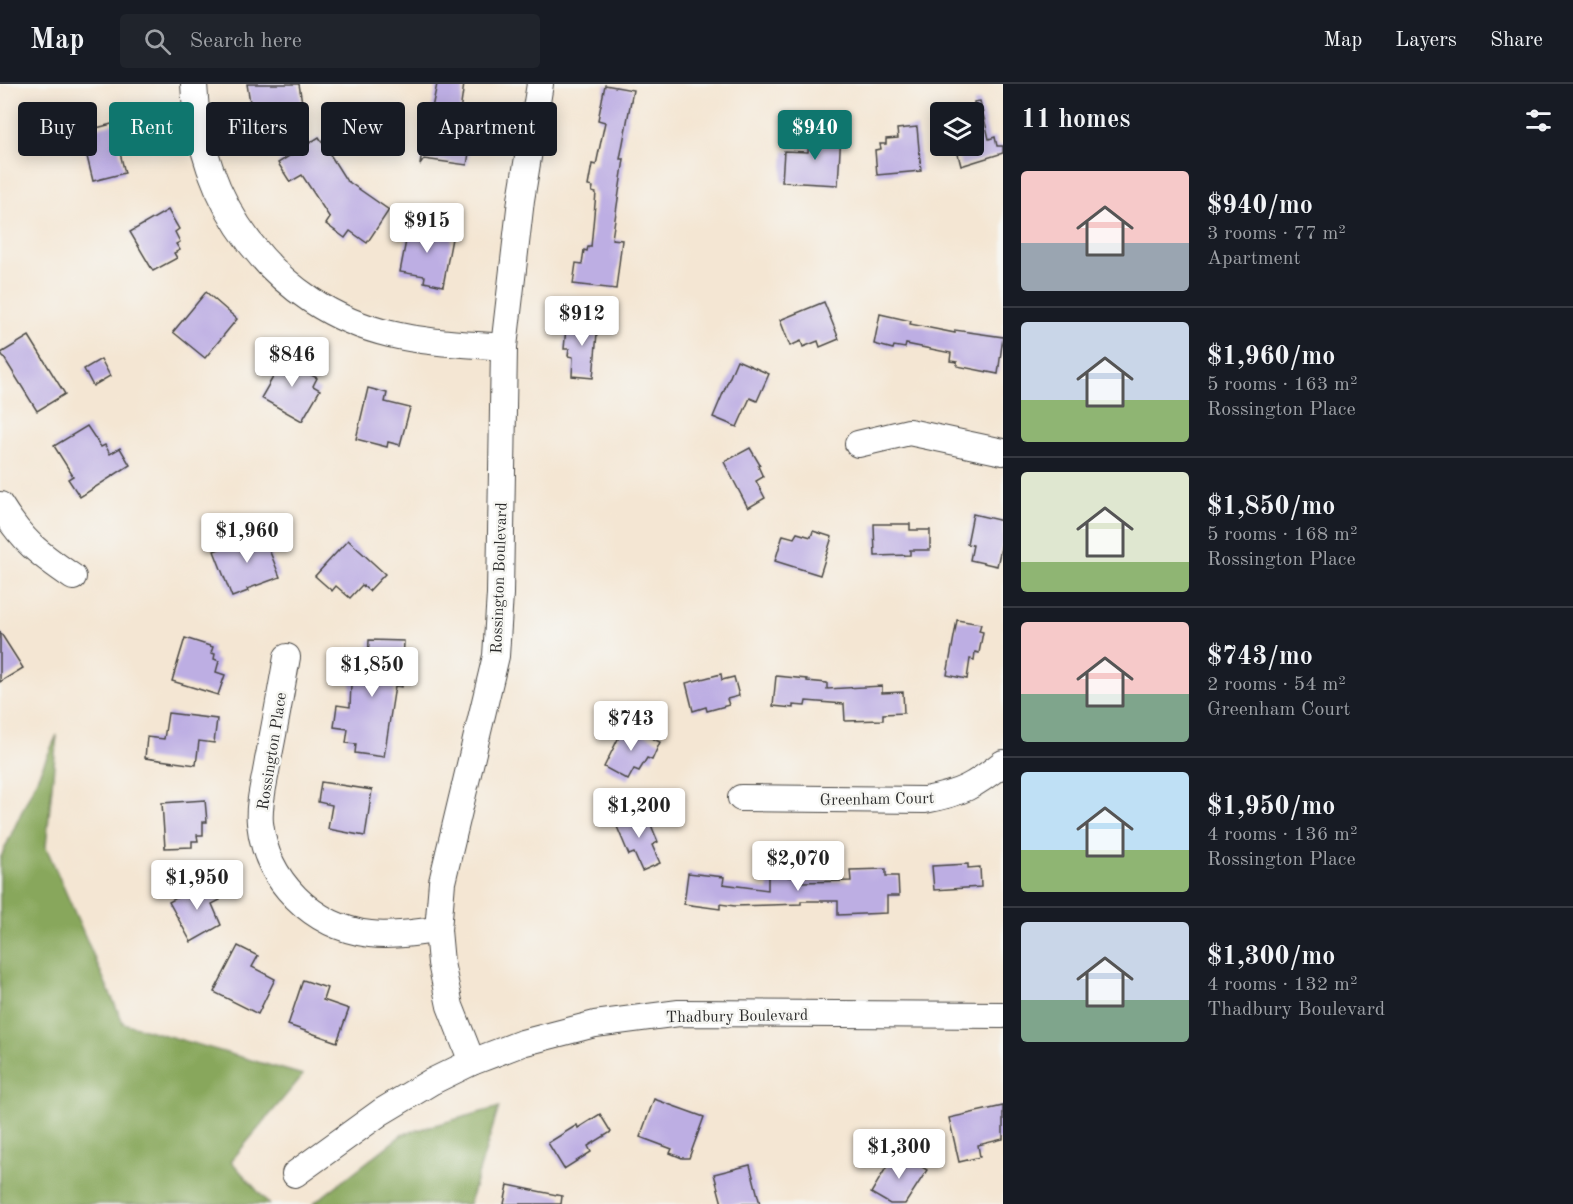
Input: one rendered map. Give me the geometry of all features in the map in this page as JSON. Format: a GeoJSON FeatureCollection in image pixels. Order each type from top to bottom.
{"type":"FeatureCollection","features":[{"type":"Feature","properties":{"kind":"street"},"geometry":{"type":"LineString","coordinates":[[194,84],[195,108],[205,154],[222,201],[247,240],[276,273],[310,300],[349,321],[389,334],[504,347]]}},
{"type":"Feature","properties":{"kind":"street","name":"Rossington Boulevard"},"geometry":{"type":"LineString","coordinates":[[472,1062],[450,1006],[441,963],[438,930],[442,882],[496,656],[500,594],[504,347],[521,200],[540,84]]}},
{"type":"Feature","properties":{"kind":"street"},"geometry":{"type":"LineString","coordinates":[[858,444],[909,432],[1003,452]]}},
{"type":"Feature","properties":{"kind":"street"},"geometry":{"type":"LineString","coordinates":[[0,505],[16,531],[36,552],[73,577]]}},
{"type":"Feature","properties":{"kind":"street","name":"Rossington Place"},"geometry":{"type":"LineString","coordinates":[[287,657],[263,791],[260,822],[266,852],[279,878],[295,898],[314,913],[337,926],[370,934],[404,934],[438,930]]}},
{"type":"Feature","properties":{"kind":"street","name":"Greenham Court"},"geometry":{"type":"LineString","coordinates":[[741,798],[925,800],[955,794],[981,781],[1003,763]]}},
{"type":"Feature","properties":{"kind":"street","name":"Thadbury Boulevard"},"geometry":{"type":"LineString","coordinates":[[295,1174],[381,1112],[431,1082],[472,1062],[522,1043],[595,1024],[679,1013],[1003,1016]]}},
{"type":"Feature","properties":{"kind":"green space"},"geometry":{"type":"Polygon","coordinates":[[[57,735],[46,847],[123,1023],[303,1075],[231,1161],[269,1204],[0,1204],[0,859],[57,735]]]}},
{"type":"Feature","properties":{"kind":"green space"},"geometry":{"type":"Polygon","coordinates":[[[499,1107],[469,1204],[313,1204],[403,1134],[499,1107]]]}},
{"type":"Feature","properties":{"kind":"building"},"geometry":{"type":"Polygon","coordinates":[[[247,84],[299,84],[302,102],[250,102],[247,84]]]}},
{"type":"Feature","properties":{"kind":"building"},"geometry":{"type":"Polygon","coordinates":[[[437,84],[464,84],[461,102],[433,102],[437,84]]]}},
{"type":"Feature","properties":{"kind":"building"},"geometry":{"type":"Polygon","coordinates":[[[605,85],[633,90],[620,159],[624,159],[612,239],[622,240],[616,289],[573,284],[576,263],[582,264],[584,250],[587,251],[588,247],[591,247],[596,193],[592,192],[593,187],[588,186],[592,164],[596,165],[605,122],[598,120],[605,85]]]}},
{"type":"Feature","properties":{"kind":"building"},"geometry":{"type":"Polygon","coordinates":[[[984,118],[989,139],[995,137],[997,146],[1003,146],[1003,153],[961,166],[958,156],[984,156],[984,118]]]}},
{"type":"Feature","properties":{"kind":"building"},"geometry":{"type":"Polygon","coordinates":[[[109,125],[109,156],[121,156],[125,173],[93,181],[87,156],[97,156],[97,128],[109,125]]]}},
{"type":"Feature","properties":{"kind":"building"},"geometry":{"type":"Polygon","coordinates":[[[917,127],[921,171],[877,175],[875,150],[881,149],[880,144],[886,144],[886,139],[898,138],[897,129],[917,127]]]}},
{"type":"Feature","properties":{"kind":"building"},"geometry":{"type":"Polygon","coordinates":[[[810,131],[841,133],[838,185],[782,182],[784,151],[808,152],[810,131]]]}},
{"type":"Feature","properties":{"kind":"building"},"geometry":{"type":"Polygon","coordinates":[[[319,137],[321,156],[331,156],[346,180],[389,210],[367,243],[350,231],[345,238],[326,224],[330,218],[302,175],[290,182],[278,163],[289,156],[309,156],[309,143],[319,137]]]}},
{"type":"Feature","properties":{"kind":"building"},"geometry":{"type":"Polygon","coordinates":[[[421,156],[468,156],[467,165],[424,159],[420,165],[421,156]]]}},
{"type":"Feature","properties":{"kind":"building"},"geometry":{"type":"Polygon","coordinates":[[[168,210],[179,229],[175,232],[180,242],[176,244],[180,250],[174,253],[177,258],[153,271],[130,232],[168,210]]]}},
{"type":"Feature","properties":{"kind":"building"},"geometry":{"type":"Polygon","coordinates":[[[409,225],[453,233],[443,286],[424,282],[425,276],[400,272],[409,225]]]}},
{"type":"Feature","properties":{"kind":"building"},"geometry":{"type":"Polygon","coordinates":[[[206,292],[237,319],[205,358],[173,332],[206,292]]]}},
{"type":"Feature","properties":{"kind":"building"},"geometry":{"type":"Polygon","coordinates":[[[824,302],[839,339],[820,347],[818,341],[803,347],[801,341],[790,346],[780,320],[824,302]]]}},
{"type":"Feature","properties":{"kind":"building"},"geometry":{"type":"Polygon","coordinates":[[[880,314],[911,321],[910,324],[955,333],[955,330],[1003,337],[998,374],[957,366],[957,362],[950,361],[951,353],[906,344],[905,348],[894,346],[893,349],[874,344],[880,314]]]}},
{"type":"Feature","properties":{"kind":"building"},"geometry":{"type":"Polygon","coordinates":[[[571,319],[598,322],[593,378],[572,376],[573,357],[568,356],[569,349],[564,349],[566,328],[570,328],[571,319]]]}},
{"type":"Feature","properties":{"kind":"building"},"geometry":{"type":"Polygon","coordinates":[[[29,336],[65,394],[37,411],[1,353],[29,336]]]}},
{"type":"Feature","properties":{"kind":"building"},"geometry":{"type":"Polygon","coordinates":[[[287,353],[305,363],[302,370],[317,378],[313,386],[320,390],[302,421],[261,398],[287,353]]]}},
{"type":"Feature","properties":{"kind":"building"},"geometry":{"type":"Polygon","coordinates":[[[101,359],[110,376],[93,386],[84,369],[101,359]]]}},
{"type":"Feature","properties":{"kind":"building"},"geometry":{"type":"Polygon","coordinates":[[[737,360],[769,374],[757,401],[750,398],[737,427],[713,417],[737,360]]]}},
{"type":"Feature","properties":{"kind":"building"},"geometry":{"type":"Polygon","coordinates":[[[368,388],[387,393],[385,402],[410,408],[400,445],[388,442],[387,447],[356,439],[368,388]]]}},
{"type":"Feature","properties":{"kind":"building"},"geometry":{"type":"Polygon","coordinates":[[[87,426],[101,447],[105,445],[110,454],[120,448],[130,465],[80,497],[68,479],[73,476],[54,446],[87,426]]]}},
{"type":"Feature","properties":{"kind":"building"},"geometry":{"type":"Polygon","coordinates":[[[750,448],[760,465],[758,466],[763,477],[756,481],[765,498],[748,508],[724,462],[750,448]]]}},
{"type":"Feature","properties":{"kind":"building"},"geometry":{"type":"Polygon","coordinates":[[[973,514],[1003,521],[1003,539],[997,566],[970,560],[973,545],[967,544],[973,514]]]}},
{"type":"Feature","properties":{"kind":"building"},"geometry":{"type":"Polygon","coordinates":[[[874,524],[910,524],[910,530],[930,530],[930,550],[910,550],[910,555],[875,556],[874,524]]]}},
{"type":"Feature","properties":{"kind":"building"},"geometry":{"type":"Polygon","coordinates":[[[813,531],[832,537],[820,575],[775,561],[783,535],[794,538],[797,533],[811,537],[813,531]]]}},
{"type":"Feature","properties":{"kind":"building"},"geometry":{"type":"Polygon","coordinates":[[[262,532],[280,577],[232,597],[214,551],[262,532]]]}},
{"type":"Feature","properties":{"kind":"building"},"geometry":{"type":"Polygon","coordinates":[[[348,540],[385,574],[369,591],[362,585],[350,598],[336,586],[332,591],[315,576],[348,540]]]}},
{"type":"Feature","properties":{"kind":"building"},"geometry":{"type":"Polygon","coordinates":[[[957,620],[981,624],[979,631],[983,632],[979,653],[975,652],[974,660],[970,659],[967,679],[947,675],[957,620]]]}},
{"type":"Feature","properties":{"kind":"building"},"geometry":{"type":"Polygon","coordinates":[[[0,632],[23,668],[0,682],[0,632]]]}},
{"type":"Feature","properties":{"kind":"building"},"geometry":{"type":"Polygon","coordinates":[[[185,638],[213,647],[211,653],[215,654],[214,659],[219,661],[216,672],[225,675],[218,695],[172,681],[185,638]]]}},
{"type":"Feature","properties":{"kind":"building"},"geometry":{"type":"Polygon","coordinates":[[[369,640],[404,641],[402,687],[395,686],[384,757],[355,753],[356,744],[346,743],[348,729],[334,727],[337,705],[350,707],[352,662],[368,663],[369,640]]]}},
{"type":"Feature","properties":{"kind":"building"},"geometry":{"type":"Polygon","coordinates":[[[721,674],[722,680],[734,677],[739,696],[727,699],[729,705],[707,711],[706,707],[693,711],[686,683],[721,674]]]}},
{"type":"Feature","properties":{"kind":"building"},"geometry":{"type":"Polygon","coordinates":[[[776,676],[827,683],[827,689],[882,686],[882,693],[903,692],[904,713],[883,714],[883,720],[845,721],[844,704],[806,701],[805,706],[793,705],[793,708],[773,706],[776,676]]]}},
{"type":"Feature","properties":{"kind":"building"},"geometry":{"type":"Polygon","coordinates":[[[168,713],[217,719],[214,743],[199,741],[196,765],[145,758],[147,737],[164,739],[168,713]]]}},
{"type":"Feature","properties":{"kind":"building"},"geometry":{"type":"Polygon","coordinates":[[[625,725],[660,742],[652,760],[647,758],[639,771],[634,769],[628,780],[604,767],[625,725]]]}},
{"type":"Feature","properties":{"kind":"building"},"geometry":{"type":"Polygon","coordinates":[[[321,782],[372,790],[365,836],[328,829],[332,805],[318,802],[321,782]]]}},
{"type":"Feature","properties":{"kind":"building"},"geometry":{"type":"Polygon","coordinates":[[[205,800],[207,822],[203,822],[203,835],[197,835],[198,841],[192,841],[192,847],[165,848],[162,803],[205,800]]]}},
{"type":"Feature","properties":{"kind":"building"},"geometry":{"type":"Polygon","coordinates":[[[640,811],[645,822],[649,820],[658,842],[652,845],[660,863],[642,871],[634,853],[629,855],[615,822],[640,811]]]}},
{"type":"Feature","properties":{"kind":"building"},"geometry":{"type":"Polygon","coordinates":[[[968,864],[968,868],[980,867],[981,887],[934,890],[932,866],[968,864]]]}},
{"type":"Feature","properties":{"kind":"building"},"geometry":{"type":"Polygon","coordinates":[[[886,869],[886,876],[898,876],[899,896],[887,896],[887,913],[838,915],[838,901],[735,906],[720,904],[720,909],[684,904],[688,873],[724,877],[723,884],[768,890],[768,875],[788,874],[788,877],[800,877],[800,882],[851,881],[850,870],[886,869]]]}},
{"type":"Feature","properties":{"kind":"building"},"geometry":{"type":"Polygon","coordinates":[[[209,880],[220,900],[212,904],[221,925],[191,942],[169,902],[209,880]]]}},
{"type":"Feature","properties":{"kind":"building"},"geometry":{"type":"Polygon","coordinates":[[[238,946],[258,956],[252,967],[275,979],[258,1014],[214,992],[238,946]]]}},
{"type":"Feature","properties":{"kind":"building"},"geometry":{"type":"Polygon","coordinates":[[[303,980],[327,988],[323,1000],[349,1009],[337,1042],[288,1025],[303,980]]]}},
{"type":"Feature","properties":{"kind":"building"},"geometry":{"type":"Polygon","coordinates":[[[654,1099],[704,1117],[689,1158],[670,1153],[672,1149],[640,1137],[654,1099]]]}},
{"type":"Feature","properties":{"kind":"building"},"geometry":{"type":"Polygon","coordinates":[[[1003,1106],[1003,1139],[978,1145],[980,1157],[959,1162],[949,1118],[1003,1106]]]}},
{"type":"Feature","properties":{"kind":"building"},"geometry":{"type":"Polygon","coordinates":[[[600,1114],[611,1132],[588,1146],[591,1152],[564,1169],[548,1143],[600,1114]]]}},
{"type":"Feature","properties":{"kind":"building"},"geometry":{"type":"Polygon","coordinates":[[[896,1151],[927,1170],[905,1204],[890,1204],[871,1193],[896,1151]]]}},
{"type":"Feature","properties":{"kind":"building"},"geometry":{"type":"Polygon","coordinates":[[[750,1165],[760,1204],[722,1204],[714,1174],[750,1165]]]}},
{"type":"Feature","properties":{"kind":"building"},"geometry":{"type":"Polygon","coordinates":[[[508,1185],[562,1196],[561,1204],[504,1204],[508,1185]]]}}]}
